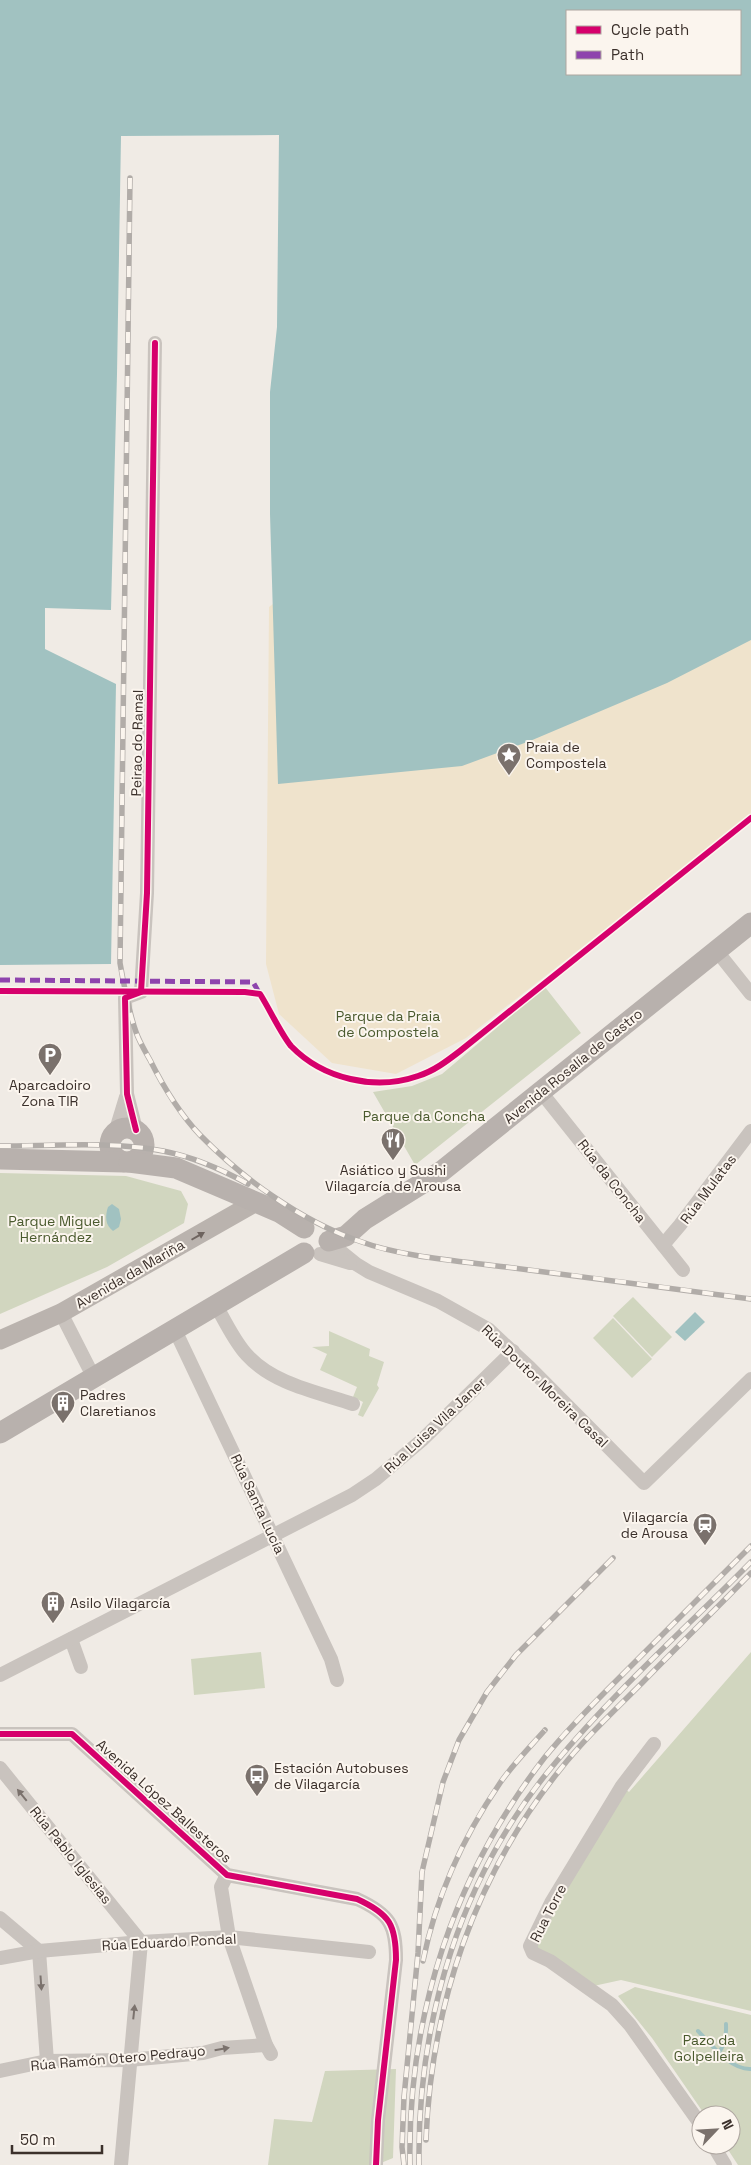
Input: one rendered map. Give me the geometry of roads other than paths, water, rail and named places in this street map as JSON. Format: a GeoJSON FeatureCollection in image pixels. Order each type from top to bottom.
{"type":"FeatureCollection","features":[{"type":"Feature","properties":{"kind":"main road","name":"Avenida Rosalía de Castro"},"geometry":{"type":"LineString","coordinates":[[0,1433],[216,1306],[316,1242],[346,1236],[365,1219],[431,1179],[751,923]]}},
{"type":"Feature","properties":{"kind":"main road"},"geometry":{"type":"LineString","coordinates":[[89,1161],[101,1153],[113,1137],[125,1128],[140,1134],[152,1150],[176,1168],[256,1202],[316,1242]]}},
{"type":"Feature","properties":{"kind":"main road"},"geometry":{"type":"LineString","coordinates":[[113,1137],[113,1155],[127,1162],[134,1161],[142,1154],[144,1149],[140,1134]]}},
{"type":"Feature","properties":{"kind":"main road"},"geometry":{"type":"LineString","coordinates":[[0,1159],[127,1162],[176,1168]]}},
{"type":"Feature","properties":{"kind":"street","name":"Peirao do Ramal"},"geometry":{"type":"LineString","coordinates":[[140,1134],[127,1094],[125,998],[141,992],[147,893],[156,343]]}},
{"type":"Feature","properties":{"kind":"street"},"geometry":{"type":"LineString","coordinates":[[716,950],[751,994]]}},
{"type":"Feature","properties":{"kind":"street","name":"Rúa da Concha"},"geometry":{"type":"LineString","coordinates":[[541,1092],[683,1270]]}},
{"type":"Feature","properties":{"kind":"street","name":"Peirao do Ramal"},"geometry":{"type":"LineString","coordinates":[[113,1137],[127,1094]]}},
{"type":"Feature","properties":{"kind":"street","name":"Rúa Mulatas"},"geometry":{"type":"LineString","coordinates":[[663,1245],[751,1131]]}},
{"type":"Feature","properties":{"kind":"street","name":"Avenida da Mariña"},"geometry":{"type":"LineString","coordinates":[[0,1340],[61,1313],[256,1202]]}},
{"type":"Feature","properties":{"kind":"street","name":"Rúa Doutor Moreira Casal"},"geometry":{"type":"LineString","coordinates":[[316,1242],[335,1247],[356,1264],[465,1315],[488,1329],[513,1351],[644,1483],[751,1379]]}},
{"type":"Feature","properties":{"kind":"street"},"geometry":{"type":"LineString","coordinates":[[216,1306],[246,1354],[269,1373],[292,1384],[353,1404]]}},
{"type":"Feature","properties":{"kind":"street"},"geometry":{"type":"LineString","coordinates":[[61,1313],[94,1378]]}},
{"type":"Feature","properties":{"kind":"street","name":"Rúa Santa Lucía"},"geometry":{"type":"LineString","coordinates":[[175,1330],[331,1659],[337,1680]]}},
{"type":"Feature","properties":{"kind":"street","name":"Rúa Luisa Vila Janer"},"geometry":{"type":"LineString","coordinates":[[0,1675],[352,1495],[376,1479],[422,1440],[513,1351]]}},
{"type":"Feature","properties":{"kind":"street"},"geometry":{"type":"LineString","coordinates":[[71,1639],[81,1667]]}},
{"type":"Feature","properties":{"kind":"street","name":"Avenida López Ballesteros"},"geometry":{"type":"LineString","coordinates":[[0,1734],[72,1734],[227,1875],[357,1899],[372,1906],[392,1924],[396,1938],[396,1960],[378,2120],[376,2165]]}},
{"type":"Feature","properties":{"kind":"street","name":"Rua Torre"},"geometry":{"type":"LineString","coordinates":[[654,1744],[622,1786],[551,1903],[530,1946],[533,1953],[550,1961],[612,2005],[630,2025],[691,2112]]}},
{"type":"Feature","properties":{"kind":"street","name":"Rúa Pablo Iglesias"},"geometry":{"type":"LineString","coordinates":[[0,1768],[141,1942]]}},
{"type":"Feature","properties":{"kind":"street"},"geometry":{"type":"LineString","coordinates":[[227,1875],[221,1887],[229,1937]]}},
{"type":"Feature","properties":{"kind":"street"},"geometry":{"type":"LineString","coordinates":[[0,1918],[39,1951],[46,2061]]}},
{"type":"Feature","properties":{"kind":"street","name":"Rúa Eduardo Pondal"},"geometry":{"type":"LineString","coordinates":[[0,1958],[39,1951],[229,1937],[368,1952]]}},
{"type":"Feature","properties":{"kind":"street","name":"Rúa Ramón Otero Pedrayo"},"geometry":{"type":"LineString","coordinates":[[0,2071],[46,2061],[129,2060],[203,2053],[222,2048],[269,2050],[229,1937]]}},
{"type":"Feature","properties":{"kind":"street"},"geometry":{"type":"LineString","coordinates":[[121,2165],[141,1942]]}},
{"type":"Feature","properties":{"kind":"water"},"geometry":{"type":"Polygon","coordinates":[[[0,0],[751,0],[751,640],[667,683],[530,741],[462,766],[278,784],[270,514],[270,392],[277,327],[279,135],[121,136],[111,610],[45,608],[45,649],[116,684],[111,964],[0,965],[0,0]]]}},
{"type":"Feature","properties":{"kind":"water"},"geometry":{"type":"Polygon","coordinates":[[[112,1204],[119,1209],[121,1219],[119,1227],[113,1231],[108,1226],[106,1217],[108,1207],[112,1204]]]}},
{"type":"Feature","properties":{"kind":"water"},"geometry":{"type":"Polygon","coordinates":[[[695,1312],[705,1322],[685,1341],[675,1332],[695,1312]]]}},
{"type":"Feature","properties":{"kind":"waterway"},"geometry":{"type":"LineString","coordinates":[[687,2055],[705,2056],[718,2053],[724,2042],[726,2024]]}},
{"type":"Feature","properties":{"kind":"waterway"},"geometry":{"type":"LineString","coordinates":[[698,2031],[729,2061],[743,2068],[751,2069]]}},
{"type":"Feature","properties":{"kind":"railway"},"geometry":{"type":"LineString","coordinates":[[130,178],[120,963],[128,1006],[136,1032],[160,1080],[192,1127],[234,1167],[294,1210],[359,1241],[393,1251],[431,1258],[751,1299]]}},
{"type":"Feature","properties":{"kind":"railway"},"geometry":{"type":"LineString","coordinates":[[0,1146],[103,1145],[144,1148],[196,1160],[248,1184]]}},
{"type":"Feature","properties":{"kind":"railway"},"geometry":{"type":"LineString","coordinates":[[410,2165],[411,2110],[417,2055],[427,2002],[442,1949],[462,1898],[485,1849],[513,1802],[555,1745],[597,1700],[751,1546]]}},
{"type":"Feature","properties":{"kind":"railway"},"geometry":{"type":"LineString","coordinates":[[404,2165],[402,2147],[404,2097],[418,1953],[422,1872],[443,1782],[459,1740],[487,1692],[516,1655],[613,1558]]}},
{"type":"Feature","properties":{"kind":"railway"},"geometry":{"type":"LineString","coordinates":[[419,2165],[420,2111],[426,2057],[436,2003],[451,1951],[470,1900],[494,1852],[523,1806],[556,1762],[602,1710],[751,1562]]}},
{"type":"Feature","properties":{"kind":"railway"},"geometry":{"type":"LineString","coordinates":[[426,2140],[437,2040],[448,1992],[463,1944],[481,1898],[503,1854],[529,1811],[559,1771],[599,1725],[751,1573]]}},
{"type":"Feature","properties":{"kind":"railway"},"geometry":{"type":"LineString","coordinates":[[423,1961],[443,1891],[452,1868],[474,1825],[505,1776],[545,1730]]}},
{"type":"Feature","properties":{"kind":"place","name":"Praia de Compostela"},"geometry":{"type":"Point","coordinates":[509,776]}},
{"type":"Feature","properties":{"kind":"place","name":"Aparcadoiro Zona TIR"},"geometry":{"type":"Point","coordinates":[50,1076]}},
{"type":"Feature","properties":{"kind":"place","name":"Asiático y Sushi Vilagarcía de Arousa"},"geometry":{"type":"Point","coordinates":[393,1161]}},
{"type":"Feature","properties":{"kind":"place","name":"Padres Claretianos"},"geometry":{"type":"Point","coordinates":[63,1424]}},
{"type":"Feature","properties":{"kind":"place","name":"Vilagarcía de Arousa"},"geometry":{"type":"Point","coordinates":[705,1546]}},
{"type":"Feature","properties":{"kind":"place","name":"Asilo Vilagarcía"},"geometry":{"type":"Point","coordinates":[53,1624]}},
{"type":"Feature","properties":{"kind":"place","name":"Estación Autobuses de Vilagarcía"},"geometry":{"type":"Point","coordinates":[257,1797]}},
{"type":"Feature","properties":{"kind":"park label","name":"Parque da Praia de Compostela"},"geometry":{"type":"Point","coordinates":[388,1024]}},
{"type":"Feature","properties":{"kind":"park label","name":"Parque da Concha"},"geometry":{"type":"Point","coordinates":[424,1116]}},
{"type":"Feature","properties":{"kind":"park label","name":"Parque Miguel Hernández"},"geometry":{"type":"Point","coordinates":[56,1230]}},
{"type":"Feature","properties":{"kind":"park label","name":"Pazo da Golpelleira"},"geometry":{"type":"Point","coordinates":[709,2048]}}]}
